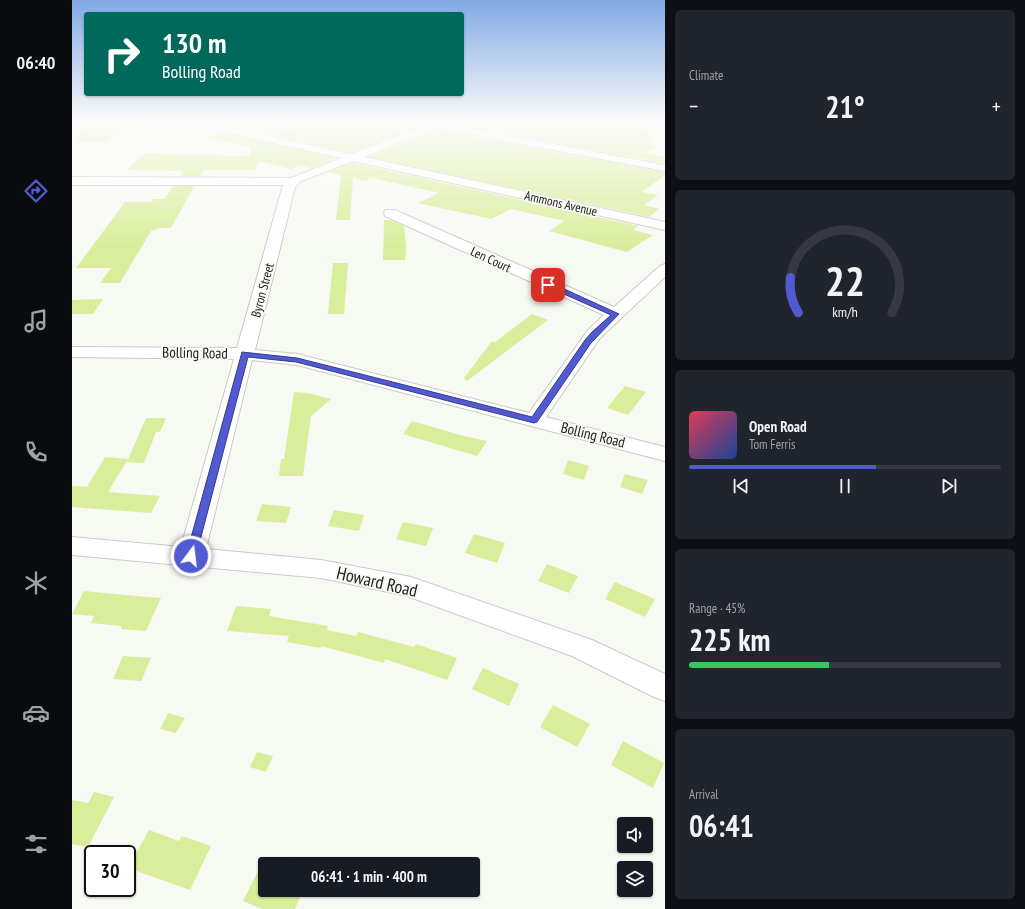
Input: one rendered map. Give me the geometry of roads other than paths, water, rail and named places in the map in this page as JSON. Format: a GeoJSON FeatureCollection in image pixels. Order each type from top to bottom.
{"type":"FeatureCollection","features":[{"type":"Feature","properties":{"kind":"street"},"geometry":{"type":"LineString","coordinates":[[72,181],[292,182],[334,164]]}},
{"type":"Feature","properties":{"kind":"street","name":"Ammons Avenue"},"geometry":{"type":"LineString","coordinates":[[387,164],[665,226]]}},
{"type":"Feature","properties":{"kind":"street"},"geometry":{"type":"LineString","coordinates":[[647,164],[665,168]]}},
{"type":"Feature","properties":{"kind":"street","name":"Byron Street"},"geometry":{"type":"LineString","coordinates":[[191,556],[287,192],[292,182]]}},
{"type":"Feature","properties":{"kind":"street","name":"Len Court"},"geometry":{"type":"LineString","coordinates":[[390,213],[615,314]]}},
{"type":"Feature","properties":{"kind":"street"},"geometry":{"type":"LineString","coordinates":[[534,420],[594,334],[665,269]]}},
{"type":"Feature","properties":{"kind":"street","name":"Bolling Road"},"geometry":{"type":"LineString","coordinates":[[72,352],[245,354],[297,360],[665,454]]}},
{"type":"Feature","properties":{"kind":"street","name":"Howard Road"},"geometry":{"type":"LineString","coordinates":[[72,546],[321,569],[411,587],[582,648],[665,688]]}}]}
